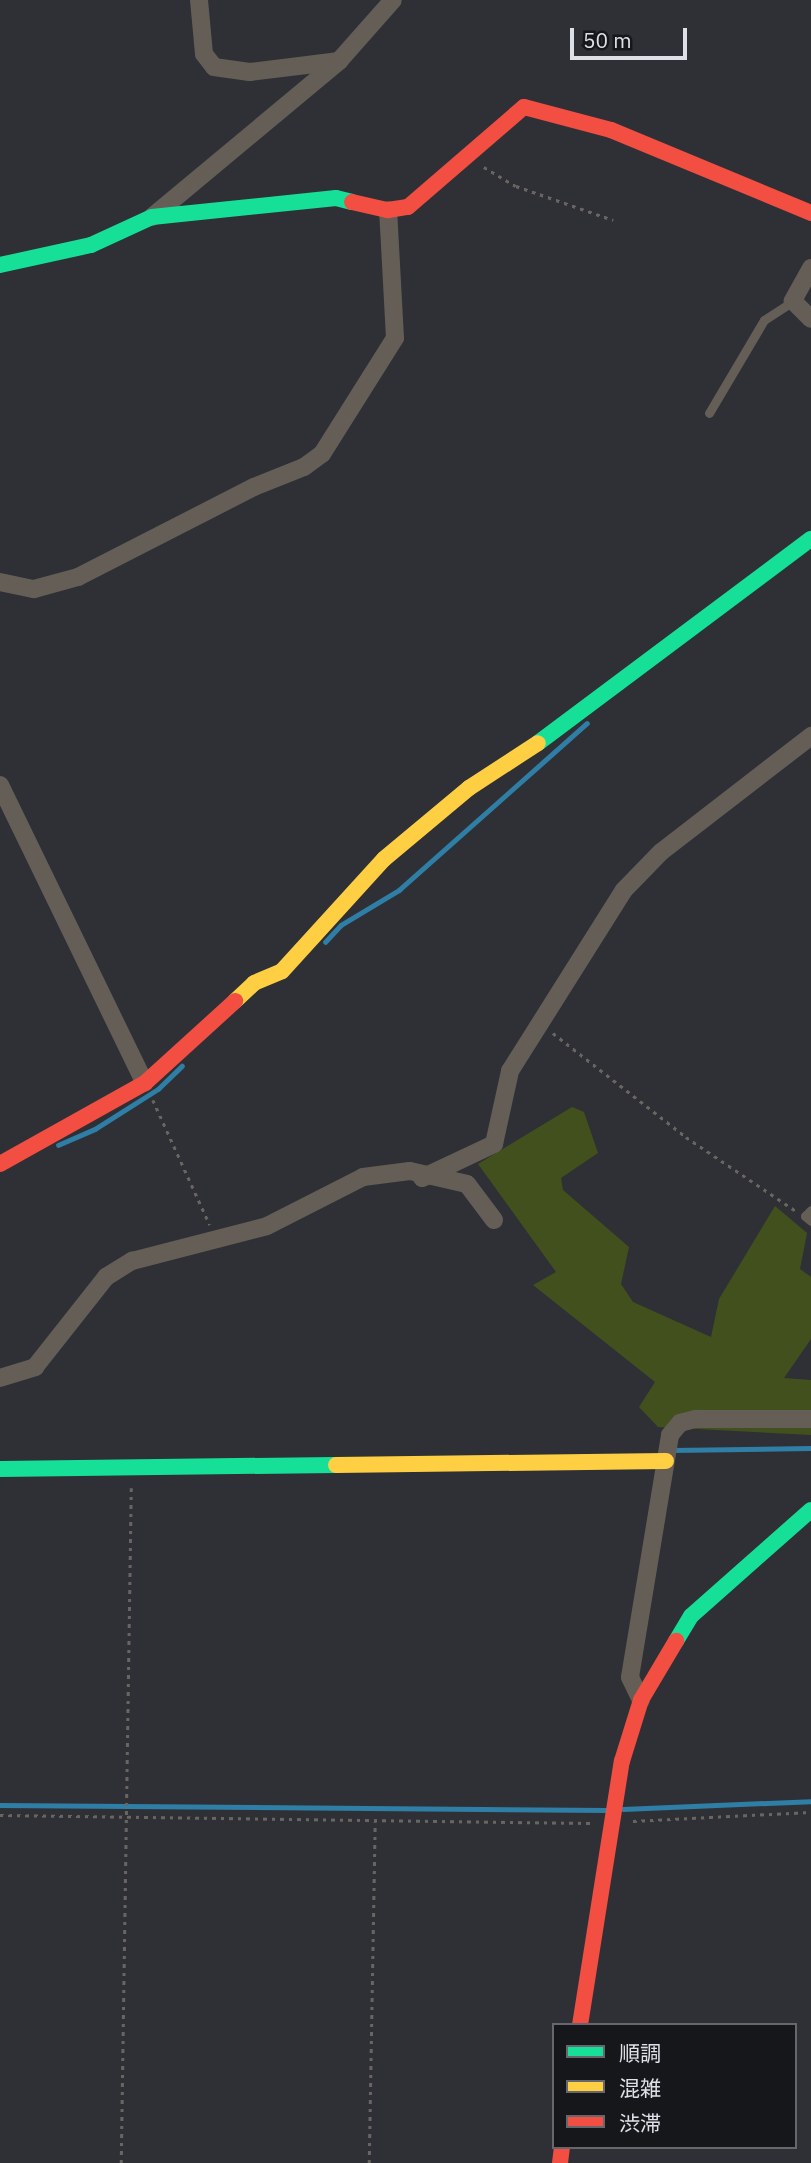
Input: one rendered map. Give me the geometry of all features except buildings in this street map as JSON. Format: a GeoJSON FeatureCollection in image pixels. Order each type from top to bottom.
{"type":"FeatureCollection","features":[{"type":"Feature","properties":{"kind":"street"},"geometry":{"type":"LineString","coordinates":[[199,0],[204,54],[214,67],[250,72],[339,61]]}},
{"type":"Feature","properties":{"kind":"street"},"geometry":{"type":"LineString","coordinates":[[0,265],[91,245],[152,217],[339,61],[393,0]]}},
{"type":"Feature","properties":{"kind":"street"},"geometry":{"type":"LineString","coordinates":[[152,217],[336,198],[388,210],[408,207],[524,107],[536,106],[611,130],[811,213]]}},
{"type":"Feature","properties":{"kind":"street"},"geometry":{"type":"LineString","coordinates":[[0,582],[34,589],[78,577],[254,487],[304,467],[322,454],[395,338],[388,210]]}},
{"type":"Feature","properties":{"kind":"street"},"geometry":{"type":"LineString","coordinates":[[811,268],[793,300],[811,319]]}},
{"type":"Feature","properties":{"kind":"street"},"geometry":{"type":"LineString","coordinates":[[0,1164],[145,1083],[254,982],[282,971],[384,859],[469,788],[527,751],[811,539]]}},
{"type":"Feature","properties":{"kind":"street"},"geometry":{"type":"LineString","coordinates":[[422,1178],[494,1144],[510,1070],[543,1025],[624,890],[661,852],[811,736]]}},
{"type":"Feature","properties":{"kind":"street"},"geometry":{"type":"LineString","coordinates":[[0,785],[145,1083]]}},
{"type":"Feature","properties":{"kind":"street"},"geometry":{"type":"LineString","coordinates":[[0,1378],[35,1367],[106,1277],[124,1266],[267,1226],[363,1177],[410,1171],[422,1178],[467,1184],[494,1220]]}},
{"type":"Feature","properties":{"kind":"street"},"geometry":{"type":"LineString","coordinates":[[641,1700],[630,1677],[670,1435],[680,1423],[731,1417],[811,1419]]}},
{"type":"Feature","properties":{"kind":"street"},"geometry":{"type":"LineString","coordinates":[[0,1469],[666,1461]]}},
{"type":"Feature","properties":{"kind":"street"},"geometry":{"type":"LineString","coordinates":[[580,2023],[622,1761],[641,1700],[691,1616],[811,1510]]}},
{"type":"Feature","properties":{"kind":"lane"},"geometry":{"type":"LineString","coordinates":[[709,414],[764,320],[793,300]]}},
{"type":"Feature","properties":{"kind":"path"},"geometry":{"type":"LineString","coordinates":[[466,157],[516,186],[613,220]]}},
{"type":"Feature","properties":{"kind":"path"},"geometry":{"type":"LineString","coordinates":[[543,1025],[639,1102],[809,1216]]}},
{"type":"Feature","properties":{"kind":"path"},"geometry":{"type":"LineString","coordinates":[[145,1083],[218,1241]]}},
{"type":"Feature","properties":{"kind":"path"},"geometry":{"type":"LineString","coordinates":[[121,2163],[133,1467]]}},
{"type":"Feature","properties":{"kind":"path"},"geometry":{"type":"LineString","coordinates":[[0,1815],[611,1823],[811,1812]]}},
{"type":"Feature","properties":{"kind":"path"},"geometry":{"type":"LineString","coordinates":[[369,2163],[375,1822]]}},
{"type":"Feature","properties":{"kind":"green space"},"geometry":{"type":"Polygon","coordinates":[[[572,1107],[584,1112],[598,1153],[561,1178],[563,1190],[629,1247],[621,1284],[633,1302],[711,1337],[719,1299],[775,1206],[807,1233],[800,1269],[811,1277],[811,1339],[784,1378],[811,1380],[811,1435],[658,1427],[639,1407],[655,1382],[533,1285],[556,1272],[478,1164],[572,1107]]]}},
{"type":"Feature","properties":{"kind":"waterway"},"geometry":{"type":"LineString","coordinates":[[325,942],[341,925],[399,890],[587,723]]}},
{"type":"Feature","properties":{"kind":"waterway"},"geometry":{"type":"LineString","coordinates":[[58,1145],[95,1129],[158,1089],[182,1066]]}},
{"type":"Feature","properties":{"kind":"waterway"},"geometry":{"type":"LineString","coordinates":[[672,1450],[811,1448]]}},
{"type":"Feature","properties":{"kind":"waterway"},"geometry":{"type":"LineString","coordinates":[[623,1809],[811,1801]]}},
{"type":"Feature","properties":{"kind":"waterway"},"geometry":{"type":"LineString","coordinates":[[0,1805],[607,1810]]}},
{"type":"Feature","properties":{"kind":"traffic: fast"},"geometry":{"type":"LineString","coordinates":[[0,265],[91,245],[152,217],[336,198],[352,202]]}},
{"type":"Feature","properties":{"kind":"traffic: fast"},"geometry":{"type":"LineString","coordinates":[[538,743],[811,539]]}},
{"type":"Feature","properties":{"kind":"traffic: fast"},"geometry":{"type":"LineString","coordinates":[[0,1469],[336,1465]]}},
{"type":"Feature","properties":{"kind":"traffic: fast"},"geometry":{"type":"LineString","coordinates":[[676,1641],[691,1616],[811,1510]]}},
{"type":"Feature","properties":{"kind":"traffic: slow"},"geometry":{"type":"LineString","coordinates":[[235,1001],[254,983],[282,971],[384,859],[469,788],[538,743]]}},
{"type":"Feature","properties":{"kind":"traffic: slow"},"geometry":{"type":"LineString","coordinates":[[336,1465],[666,1461]]}},
{"type":"Feature","properties":{"kind":"traffic: jam"},"geometry":{"type":"LineString","coordinates":[[352,202],[388,210],[408,207],[524,107],[611,130],[811,213]]}},
{"type":"Feature","properties":{"kind":"traffic: jam"},"geometry":{"type":"LineString","coordinates":[[0,1164],[145,1083],[235,1001]]}},
{"type":"Feature","properties":{"kind":"traffic: jam"},"geometry":{"type":"LineString","coordinates":[[580,2023],[622,1761],[641,1700],[676,1641]]}},
{"type":"Feature","properties":{"kind":"traffic: jam"},"geometry":{"type":"LineString","coordinates":[[560,2163],[562,2149]]}}]}
